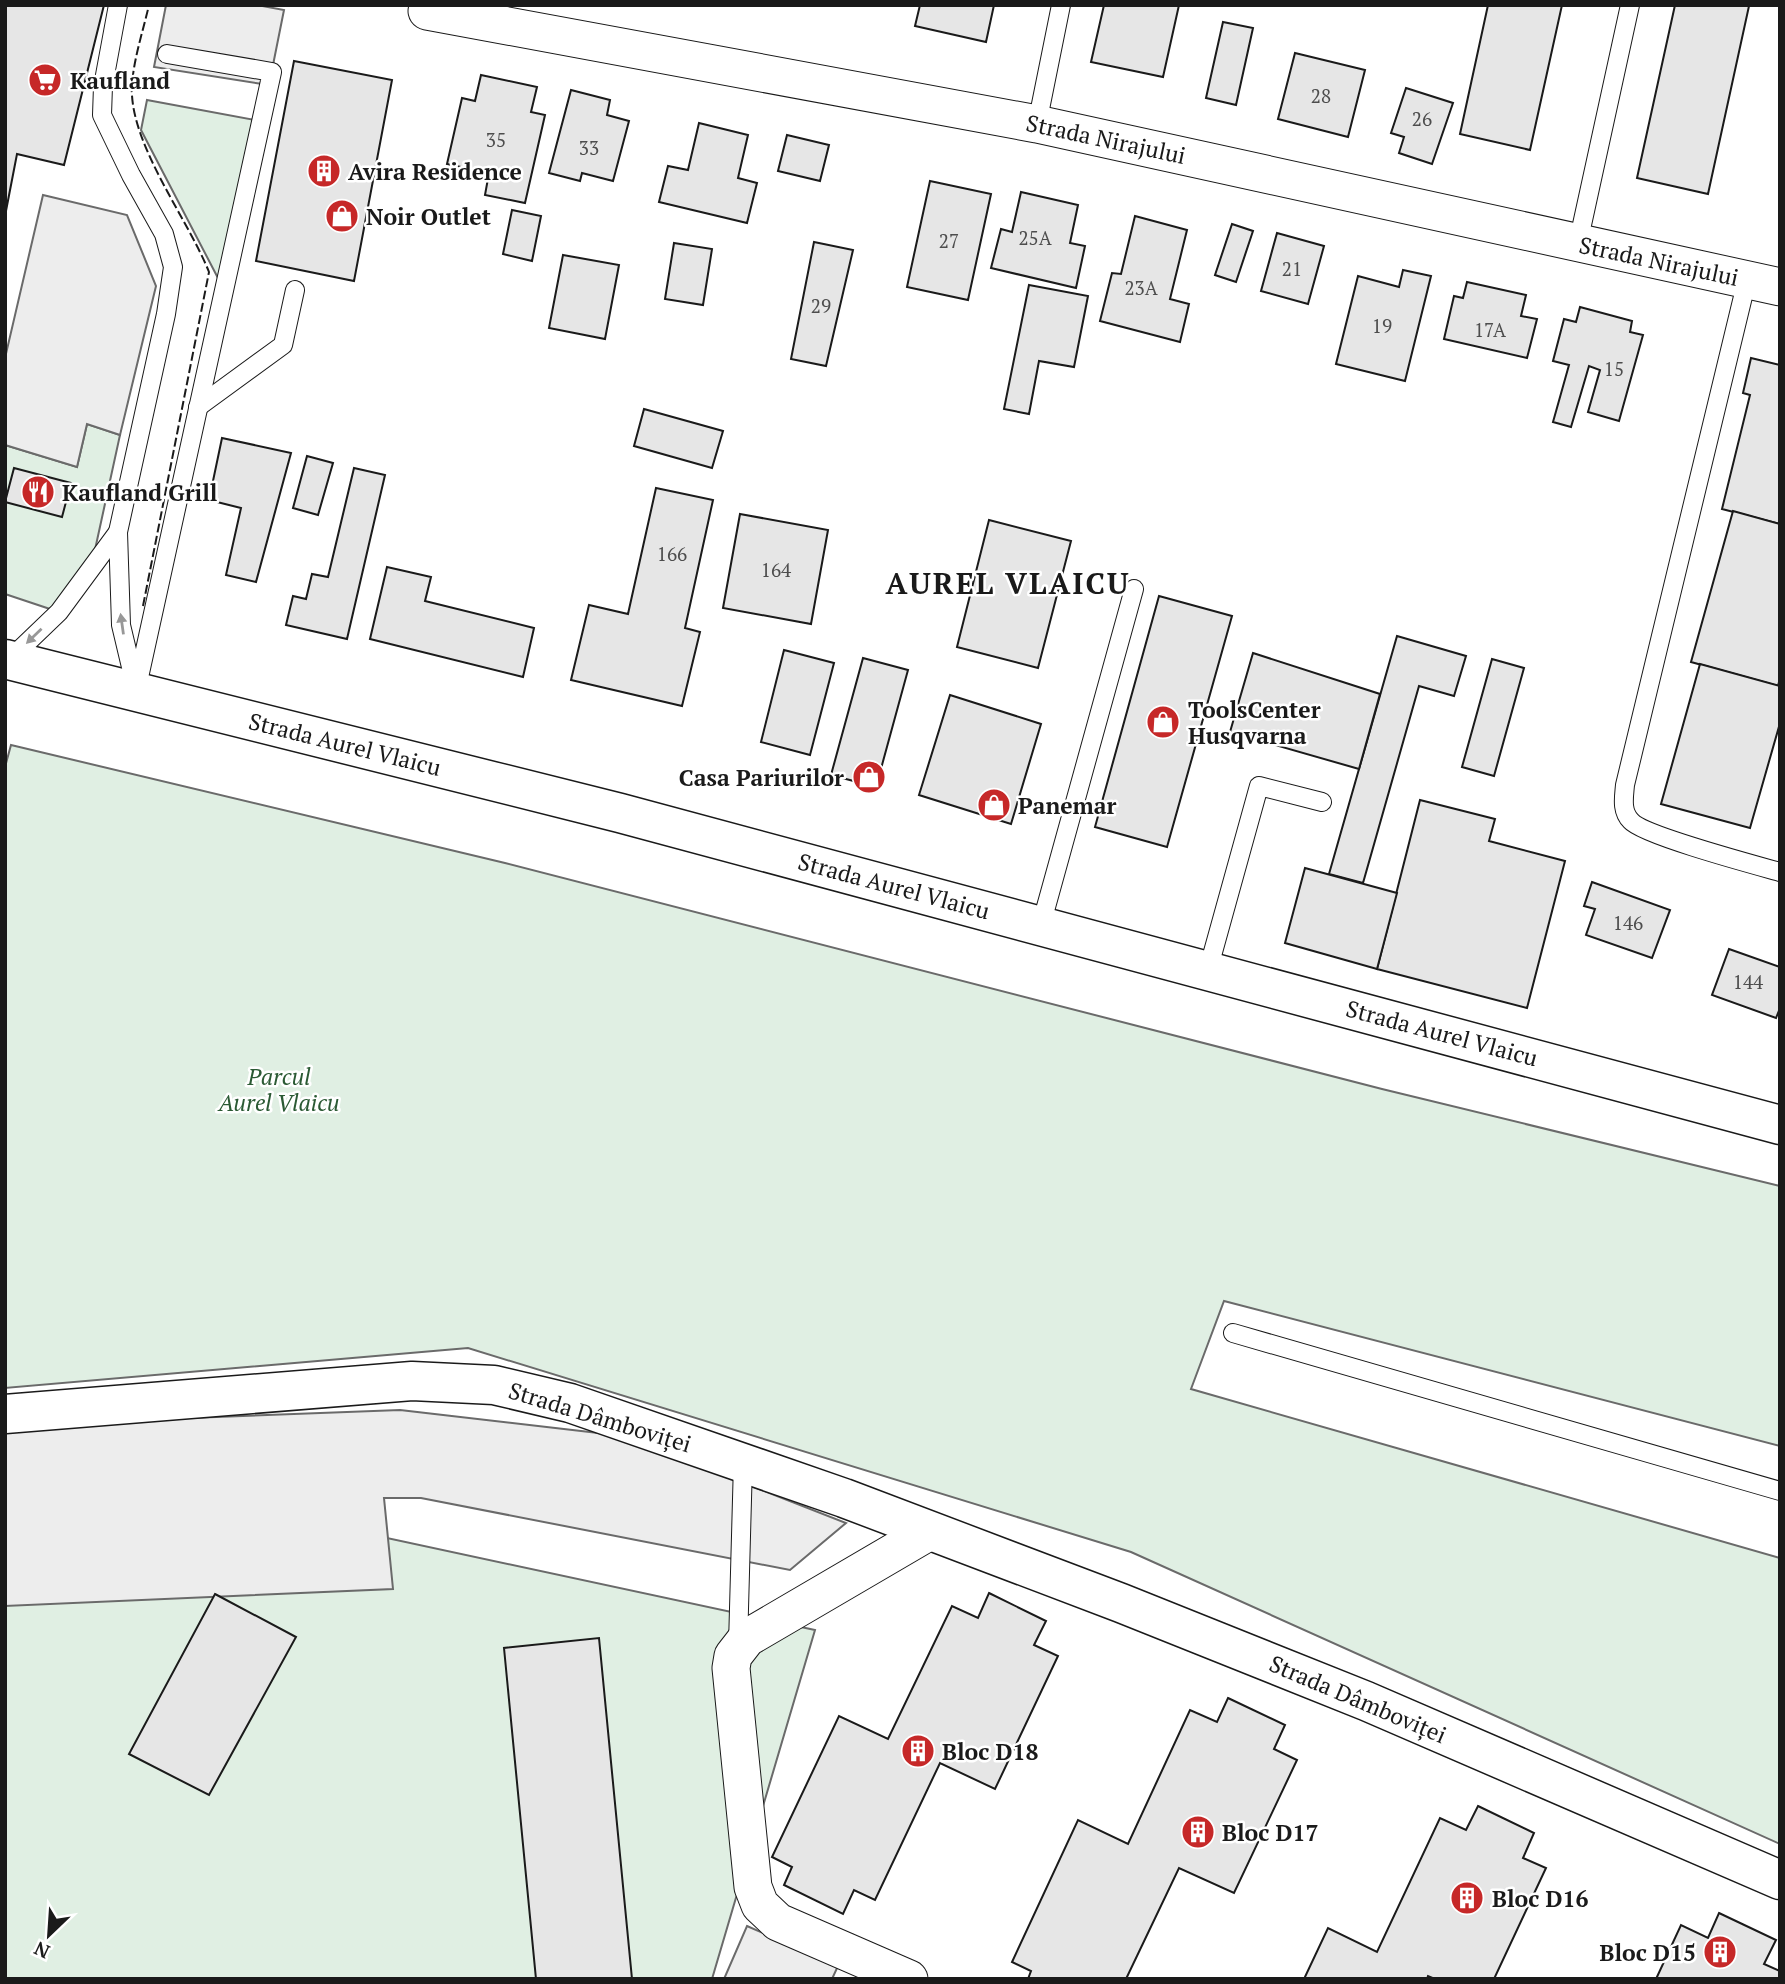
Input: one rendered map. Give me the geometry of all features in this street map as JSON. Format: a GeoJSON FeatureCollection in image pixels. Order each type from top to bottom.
{"type":"FeatureCollection","features":[{"type":"Feature","properties":{"kind":"street","name":"Strada Nirajului"},"geometry":{"type":"LineString","coordinates":[[427,11],[1037,124],[1763,284]]}},
{"type":"Feature","properties":{"kind":"street","name":"Strada Aurel Vlaicu"},"geometry":{"type":"LineString","coordinates":[[7,660],[620,813],[1780,1125]]}},
{"type":"Feature","properties":{"kind":"street","name":"Strada Dâmboviței"},"geometry":{"type":"LineString","coordinates":[[5,1415],[412,1381],[494,1385],[570,1404],[844,1498],[1121,1603],[1354,1696],[1780,1880]]}},
{"type":"Feature","properties":{"kind":"street"},"geometry":{"type":"LineString","coordinates":[[909,1979],[778,1922],[760,1905],[753,1887],[731,1668],[733,1656],[747,1638],[930,1531]]}},
{"type":"Feature","properties":{"kind":"lane"},"geometry":{"type":"LineString","coordinates":[[118,5],[103,86],[102,115],[164,234],[173,267],[166,314],[118,532],[121,625],[136,691]]}},
{"type":"Feature","properties":{"kind":"lane"},"geometry":{"type":"LineString","coordinates":[[1037,124],[1061,5]]}},
{"type":"Feature","properties":{"kind":"lane"},"geometry":{"type":"LineString","coordinates":[[1578,243],[1630,5]]}},
{"type":"Feature","properties":{"kind":"lane"},"geometry":{"type":"LineString","coordinates":[[136,691],[272,72],[167,54]]}},
{"type":"Feature","properties":{"kind":"lane"},"geometry":{"type":"LineString","coordinates":[[1763,284],[1625,785],[1624,807],[1631,822],[1653,833],[1780,872]]}},
{"type":"Feature","properties":{"kind":"lane"},"geometry":{"type":"LineString","coordinates":[[198,407],[283,345],[295,290]]}},
{"type":"Feature","properties":{"kind":"lane"},"geometry":{"type":"LineString","coordinates":[[7,660],[59,612],[118,532]]}},
{"type":"Feature","properties":{"kind":"lane"},"geometry":{"type":"LineString","coordinates":[[1041,925],[1134,589]]}},
{"type":"Feature","properties":{"kind":"lane"},"geometry":{"type":"LineString","coordinates":[[1208,970],[1258,786],[1322,802]]}},
{"type":"Feature","properties":{"kind":"lane"},"geometry":{"type":"LineString","coordinates":[[1233,1333],[1780,1491]]}},
{"type":"Feature","properties":{"kind":"lane"},"geometry":{"type":"LineString","coordinates":[[738,1647],[743,1463]]}},
{"type":"Feature","properties":{"kind":"green space"},"geometry":{"type":"Polygon","coordinates":[[[147,100],[255,120],[219,280],[141,130],[147,100]]]}},
{"type":"Feature","properties":{"kind":"green space"},"geometry":{"type":"Polygon","coordinates":[[[87,424],[120,435],[91,568],[59,612],[5,594],[5,445],[77,467],[87,424]]]}},
{"type":"Feature","properties":{"kind":"green space","name":"Parcul Aurel Vlaicu"},"geometry":{"type":"Polygon","coordinates":[[[11,745],[505,863],[1382,1089],[1780,1186],[1780,1446],[1224,1301],[1191,1389],[1780,1558],[1780,1844],[1131,1552],[468,1348],[5,1388],[5,767],[11,745]]]}},
{"type":"Feature","properties":{"kind":"green space"},"geometry":{"type":"Polygon","coordinates":[[[187,1495],[815,1630],[712,1979],[5,1979],[5,1497],[187,1495]]]}},
{"type":"Feature","properties":{"kind":"shaded area"},"geometry":{"type":"Polygon","coordinates":[[[166,5],[257,5],[284,10],[269,85],[154,67],[166,5]]]}},
{"type":"Feature","properties":{"kind":"shaded area"},"geometry":{"type":"Polygon","coordinates":[[[43,195],[127,215],[156,286],[120,435],[87,424],[77,467],[5,445],[5,358],[43,195]]]}},
{"type":"Feature","properties":{"kind":"shaded area"},"geometry":{"type":"Polygon","coordinates":[[[400,1410],[624,1436],[846,1523],[790,1570],[421,1498],[384,1498],[393,1589],[5,1606],[5,1425],[400,1410]]]}},
{"type":"Feature","properties":{"kind":"shaded area"},"geometry":{"type":"Polygon","coordinates":[[[747,1926],[838,1966],[832,1979],[724,1979],[747,1926]]]}},
{"type":"Feature","properties":{"kind":"building","name":"Kaufland"},"geometry":{"type":"Polygon","coordinates":[[[5,5],[104,5],[64,165],[17,154],[5,216],[5,5]]]}},
{"type":"Feature","properties":{"kind":"building"},"geometry":{"type":"Polygon","coordinates":[[[920,5],[994,5],[986,42],[915,26],[920,5]]]}},
{"type":"Feature","properties":{"kind":"building"},"geometry":{"type":"Polygon","coordinates":[[[1104,5],[1179,5],[1163,77],[1091,62],[1104,5]]]}},
{"type":"Feature","properties":{"kind":"building"},"geometry":{"type":"Polygon","coordinates":[[[1488,5],[1562,5],[1530,150],[1460,134],[1488,5]]]}},
{"type":"Feature","properties":{"kind":"building"},"geometry":{"type":"Polygon","coordinates":[[[1675,5],[1749,6],[1708,194],[1637,178],[1675,5]]]}},
{"type":"Feature","properties":{"kind":"building"},"geometry":{"type":"Polygon","coordinates":[[[1223,22],[1253,28],[1236,105],[1206,98],[1223,22]]]}},
{"type":"Feature","properties":{"kind":"building"},"geometry":{"type":"Polygon","coordinates":[[[1295,53],[1365,70],[1348,137],[1278,119],[1295,53]]]}},
{"type":"Feature","properties":{"kind":"building","name":"Avira Residence"},"geometry":{"type":"Polygon","coordinates":[[[294,61],[392,80],[354,281],[256,261],[294,61]]]}},
{"type":"Feature","properties":{"kind":"building"},"geometry":{"type":"Polygon","coordinates":[[[481,75],[537,87],[531,112],[545,115],[525,203],[485,195],[489,173],[447,164],[462,98],[475,101],[481,75]]]}},
{"type":"Feature","properties":{"kind":"building"},"geometry":{"type":"Polygon","coordinates":[[[1406,88],[1453,103],[1432,164],[1399,153],[1404,137],[1391,133],[1406,88]]]}},
{"type":"Feature","properties":{"kind":"building"},"geometry":{"type":"Polygon","coordinates":[[[571,90],[610,100],[607,115],[629,121],[613,181],[582,173],[580,181],[549,173],[571,90]]]}},
{"type":"Feature","properties":{"kind":"building"},"geometry":{"type":"Polygon","coordinates":[[[699,123],[748,135],[738,178],[757,183],[747,223],[659,202],[668,166],[688,170],[699,123]]]}},
{"type":"Feature","properties":{"kind":"building"},"geometry":{"type":"Polygon","coordinates":[[[787,135],[829,145],[820,181],[778,171],[787,135]]]}},
{"type":"Feature","properties":{"kind":"building"},"geometry":{"type":"Polygon","coordinates":[[[930,181],[991,194],[968,300],[907,287],[930,181]]]}},
{"type":"Feature","properties":{"kind":"building"},"geometry":{"type":"Polygon","coordinates":[[[1021,192],[1078,205],[1070,243],[1085,246],[1076,288],[991,268],[1001,229],[1012,232],[1021,192]]]}},
{"type":"Feature","properties":{"kind":"building"},"geometry":{"type":"Polygon","coordinates":[[[512,210],[541,216],[532,261],[503,254],[512,210]]]}},
{"type":"Feature","properties":{"kind":"building"},"geometry":{"type":"Polygon","coordinates":[[[1135,216],[1187,230],[1170,299],[1189,304],[1180,342],[1100,321],[1112,273],[1121,274],[1135,216]]]}},
{"type":"Feature","properties":{"kind":"building"},"geometry":{"type":"Polygon","coordinates":[[[1232,224],[1253,231],[1236,282],[1215,275],[1232,224]]]}},
{"type":"Feature","properties":{"kind":"building"},"geometry":{"type":"Polygon","coordinates":[[[1277,233],[1324,246],[1308,304],[1261,291],[1277,233]]]}},
{"type":"Feature","properties":{"kind":"building"},"geometry":{"type":"Polygon","coordinates":[[[814,242],[853,250],[826,366],[791,359],[814,242]]]}},
{"type":"Feature","properties":{"kind":"building"},"geometry":{"type":"Polygon","coordinates":[[[674,243],[712,249],[703,305],[665,299],[674,243]]]}},
{"type":"Feature","properties":{"kind":"building"},"geometry":{"type":"Polygon","coordinates":[[[563,255],[619,265],[605,339],[549,328],[563,255]]]}},
{"type":"Feature","properties":{"kind":"building"},"geometry":{"type":"Polygon","coordinates":[[[1403,270],[1431,276],[1405,381],[1336,364],[1358,276],[1399,287],[1403,270]]]}},
{"type":"Feature","properties":{"kind":"building"},"geometry":{"type":"Polygon","coordinates":[[[1467,282],[1526,295],[1521,316],[1537,319],[1527,358],[1444,339],[1454,296],[1463,298],[1467,282]]]}},
{"type":"Feature","properties":{"kind":"building"},"geometry":{"type":"Polygon","coordinates":[[[1029,285],[1088,296],[1074,367],[1039,361],[1029,414],[1004,409],[1029,285]]]}},
{"type":"Feature","properties":{"kind":"building"},"geometry":{"type":"Polygon","coordinates":[[[1580,307],[1632,321],[1630,332],[1643,335],[1619,421],[1588,412],[1600,370],[1589,366],[1571,427],[1553,422],[1569,365],[1553,361],[1564,319],[1576,322],[1580,307]]]}},
{"type":"Feature","properties":{"kind":"building"},"geometry":{"type":"Polygon","coordinates":[[[1751,358],[1780,365],[1780,524],[1722,509],[1750,395],[1743,393],[1751,358]]]}},
{"type":"Feature","properties":{"kind":"building"},"geometry":{"type":"Polygon","coordinates":[[[644,409],[723,431],[712,468],[634,446],[644,409]]]}},
{"type":"Feature","properties":{"kind":"building"},"geometry":{"type":"Polygon","coordinates":[[[222,438],[291,453],[256,582],[226,575],[241,508],[209,500],[222,438]]]}},
{"type":"Feature","properties":{"kind":"building"},"geometry":{"type":"Polygon","coordinates":[[[307,456],[333,463],[318,515],[293,508],[307,456]]]}},
{"type":"Feature","properties":{"kind":"building","name":"Kaufland Grill"},"geometry":{"type":"Polygon","coordinates":[[[14,468],[71,483],[62,517],[5,502],[14,468]]]}},
{"type":"Feature","properties":{"kind":"building"},"geometry":{"type":"Polygon","coordinates":[[[354,468],[385,475],[347,639],[286,625],[293,596],[306,599],[312,574],[328,577],[354,468]]]}},
{"type":"Feature","properties":{"kind":"building"},"geometry":{"type":"Polygon","coordinates":[[[656,488],[713,500],[685,628],[700,632],[682,706],[571,680],[589,605],[628,614],[656,488]]]}},
{"type":"Feature","properties":{"kind":"building"},"geometry":{"type":"Polygon","coordinates":[[[1733,511],[1780,524],[1778,686],[1691,662],[1733,511]]]}},
{"type":"Feature","properties":{"kind":"building"},"geometry":{"type":"Polygon","coordinates":[[[740,514],[828,530],[811,624],[723,608],[740,514]]]}},
{"type":"Feature","properties":{"kind":"building"},"geometry":{"type":"Polygon","coordinates":[[[989,520],[1071,541],[1038,668],[957,647],[989,520]]]}},
{"type":"Feature","properties":{"kind":"building"},"geometry":{"type":"Polygon","coordinates":[[[387,567],[431,577],[425,601],[534,628],[523,677],[370,639],[387,567]]]}},
{"type":"Feature","properties":{"kind":"building","name":"ToolsCenter Husqvarna"},"geometry":{"type":"Polygon","coordinates":[[[1159,596],[1232,616],[1167,847],[1095,827],[1159,596]]]}},
{"type":"Feature","properties":{"kind":"building"},"geometry":{"type":"Polygon","coordinates":[[[1397,636],[1466,656],[1454,696],[1419,686],[1363,883],[1329,874],[1397,636]]]}},
{"type":"Feature","properties":{"kind":"building"},"geometry":{"type":"Polygon","coordinates":[[[784,650],[834,663],[810,755],[761,742],[784,650]]]}},
{"type":"Feature","properties":{"kind":"building"},"geometry":{"type":"Polygon","coordinates":[[[1253,653],[1380,694],[1359,769],[1230,732],[1253,653]]]}},
{"type":"Feature","properties":{"kind":"building"},"geometry":{"type":"Polygon","coordinates":[[[863,658],[908,670],[876,787],[831,775],[863,658]]]}},
{"type":"Feature","properties":{"kind":"building"},"geometry":{"type":"Polygon","coordinates":[[[1492,659],[1524,668],[1494,776],[1462,767],[1492,659]]]}},
{"type":"Feature","properties":{"kind":"building"},"geometry":{"type":"Polygon","coordinates":[[[1700,664],[1780,686],[1780,723],[1750,828],[1661,804],[1700,664]]]}},
{"type":"Feature","properties":{"kind":"building"},"geometry":{"type":"Polygon","coordinates":[[[950,695],[1041,724],[1011,824],[919,795],[950,695]]]}},
{"type":"Feature","properties":{"kind":"building"},"geometry":{"type":"Polygon","coordinates":[[[1420,800],[1495,819],[1489,841],[1565,861],[1527,1008],[1377,969],[1420,800]]]}},
{"type":"Feature","properties":{"kind":"building"},"geometry":{"type":"Polygon","coordinates":[[[1305,868],[1397,893],[1377,969],[1285,943],[1305,868]]]}},
{"type":"Feature","properties":{"kind":"building"},"geometry":{"type":"Polygon","coordinates":[[[1592,882],[1670,910],[1652,958],[1586,935],[1595,909],[1584,906],[1592,882]]]}},
{"type":"Feature","properties":{"kind":"building"},"geometry":{"type":"Polygon","coordinates":[[[1729,949],[1780,967],[1780,1008],[1776,1018],[1712,995],[1729,949]]]}},
{"type":"Feature","properties":{"kind":"building","name":"Bloc D18"},"geometry":{"type":"Polygon","coordinates":[[[989,1593],[1046,1621],[1034,1645],[1058,1656],[995,1789],[940,1763],[875,1900],[854,1890],[843,1914],[784,1885],[792,1867],[772,1857],[839,1716],[888,1739],[952,1606],[978,1618],[989,1593]]]}},
{"type":"Feature","properties":{"kind":"building"},"geometry":{"type":"Polygon","coordinates":[[[215,1594],[296,1637],[209,1795],[129,1754],[215,1594]]]}},
{"type":"Feature","properties":{"kind":"building"},"geometry":{"type":"Polygon","coordinates":[[[599,1638],[632,1979],[536,1979],[504,1648],[599,1638]]]}},
{"type":"Feature","properties":{"kind":"building","name":"Bloc D17"},"geometry":{"type":"Polygon","coordinates":[[[1228,1698],[1285,1725],[1274,1749],[1297,1760],[1234,1893],[1179,1868],[1126,1979],[1028,1979],[1031,1971],[1012,1962],[1078,1820],[1128,1844],[1190,1710],[1217,1722],[1228,1698]]]}},
{"type":"Feature","properties":{"kind":"building","name":"Bloc D16"},"geometry":{"type":"Polygon","coordinates":[[[1478,1806],[1534,1833],[1523,1858],[1546,1868],[1494,1979],[1435,1979],[1428,1976],[1427,1979],[1304,1979],[1328,1928],[1377,1952],[1440,1818],[1466,1830],[1478,1806]]]}},
{"type":"Feature","properties":{"kind":"building","name":"Bloc D15"},"geometry":{"type":"Polygon","coordinates":[[[1719,1913],[1776,1940],[1764,1964],[1780,1971],[1780,1979],[1656,1979],[1681,1925],[1708,1938],[1719,1913]]]}},
{"type":"Feature","properties":{"kind":"fence"},"geometry":{"type":"LineString","coordinates":[[143,606],[209,272],[149,154],[133,106],[133,74],[149,5]]}},
{"type":"Feature","properties":{"kind":"place","name":"Kaufland"},"geometry":{"type":"Point","coordinates":[45,80]}},
{"type":"Feature","properties":{"kind":"place","name":"Avira Residence"},"geometry":{"type":"Point","coordinates":[324,171]}},
{"type":"Feature","properties":{"kind":"place","name":"Noir Outlet"},"geometry":{"type":"Point","coordinates":[342,216]}},
{"type":"Feature","properties":{"kind":"place","name":"Kaufland Grill"},"geometry":{"type":"Point","coordinates":[38,492]}},
{"type":"Feature","properties":{"kind":"place","name":"ToolsCenter Husqvarna"},"geometry":{"type":"Point","coordinates":[1163,722]}},
{"type":"Feature","properties":{"kind":"place","name":"Casa Pariurilor"},"geometry":{"type":"Point","coordinates":[869,777]}},
{"type":"Feature","properties":{"kind":"place","name":"Panemar"},"geometry":{"type":"Point","coordinates":[994,805]}},
{"type":"Feature","properties":{"kind":"place","name":"Bloc D18"},"geometry":{"type":"Point","coordinates":[918,1751]}},
{"type":"Feature","properties":{"kind":"place","name":"Bloc D17"},"geometry":{"type":"Point","coordinates":[1198,1832]}},
{"type":"Feature","properties":{"kind":"place","name":"Bloc D16"},"geometry":{"type":"Point","coordinates":[1467,1898]}},
{"type":"Feature","properties":{"kind":"place","name":"Bloc D15"},"geometry":{"type":"Point","coordinates":[1720,1952]}},
{"type":"Feature","properties":{"kind":"district","name":"AUREL VLAICU"},"geometry":{"type":"Point","coordinates":[1008,583]}}]}
